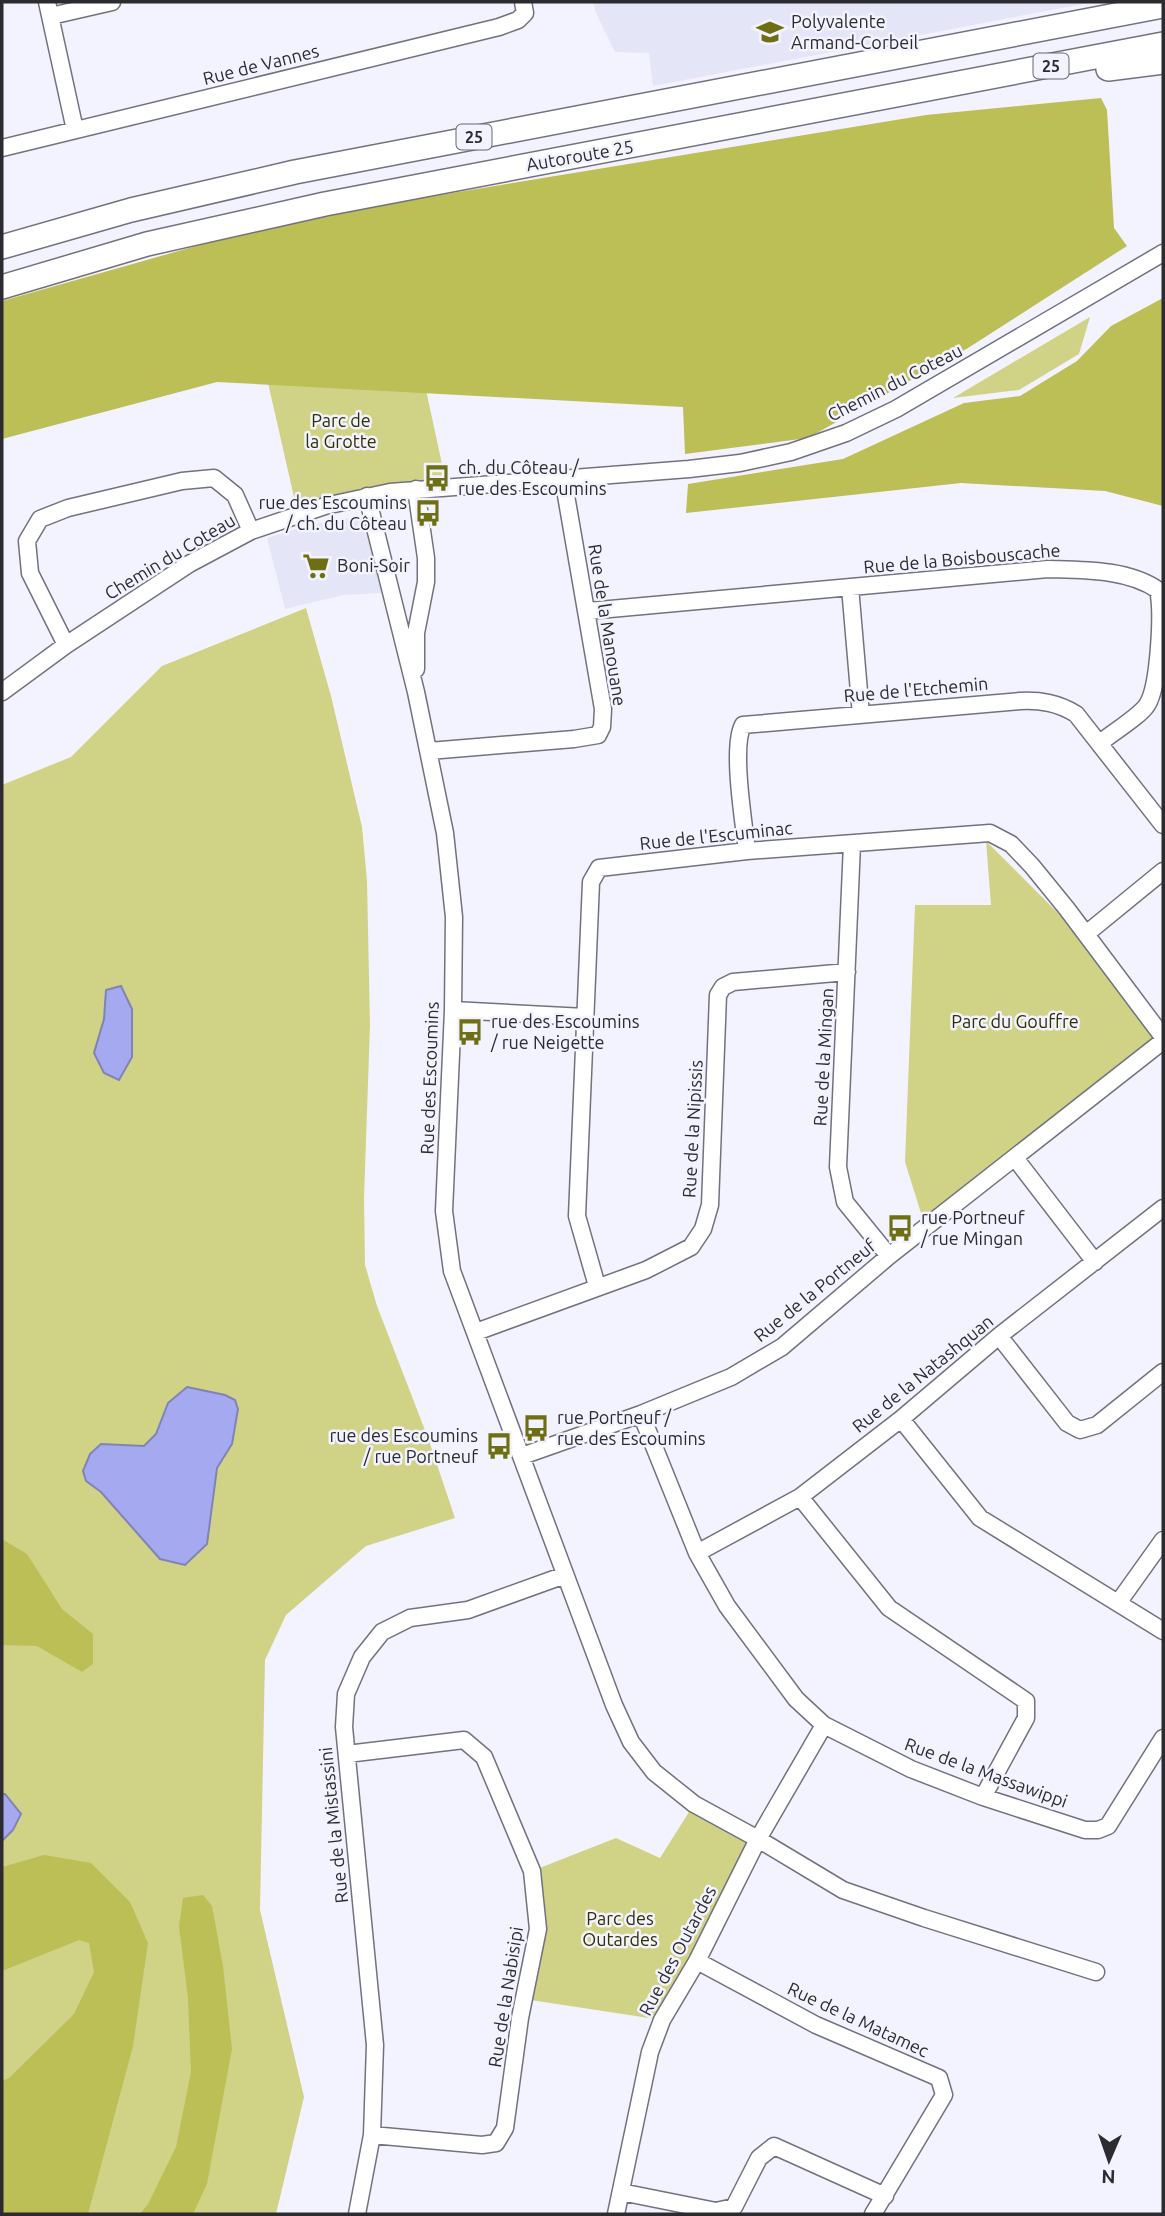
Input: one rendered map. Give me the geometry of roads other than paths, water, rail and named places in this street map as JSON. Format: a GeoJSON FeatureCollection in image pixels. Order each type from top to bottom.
{"type":"FeatureCollection","features":[{"type":"Feature","properties":{"kind":"highway","name":"25"},"geometry":{"type":"LineString","coordinates":[[2,247],[131,210],[258,180],[1154,6]]}},
{"type":"Feature","properties":{"kind":"highway","name":"Autoroute 25"},"geometry":{"type":"LineString","coordinates":[[2,286],[117,252],[391,191],[1163,44]]}},
{"type":"Feature","properties":{"kind":"highway"},"geometry":{"type":"LineString","coordinates":[[938,87],[1163,62]]}},
{"type":"Feature","properties":{"kind":"street"},"geometry":{"type":"LineString","coordinates":[[75,130],[49,9],[112,2]]}},
{"type":"Feature","properties":{"kind":"street","name":"Rue de Vannes"},"geometry":{"type":"LineString","coordinates":[[2,148],[499,27],[518,20],[524,7]]}},
{"type":"Feature","properties":{"kind":"street","name":"Chemin du Coteau"},"geometry":{"type":"LineString","coordinates":[[2,692],[66,645],[189,564],[251,531],[313,509],[367,496],[416,489],[677,471],[740,463],[791,452],[835,437],[915,398],[1163,253]]}},
{"type":"Feature","properties":{"kind":"street"},"geometry":{"type":"LineString","coordinates":[[66,645],[30,573],[27,541],[40,519],[68,508],[182,481],[214,478],[235,495],[251,531]]}},
{"type":"Feature","properties":{"kind":"street","name":"Rue de la Manouane"},"geometry":{"type":"LineString","coordinates":[[429,751],[574,740],[598,735],[602,727],[603,709],[563,478]]}},
{"type":"Feature","properties":{"kind":"street","name":"Rue des Escoumins"},"geometry":{"type":"LineString","coordinates":[[416,489],[426,558],[426,582],[416,633],[416,692]]}},
{"type":"Feature","properties":{"kind":"street","name":"Rue des Escoumins"},"geometry":{"type":"LineString","coordinates":[[367,496],[416,692],[445,833],[454,917],[453,1010],[444,1211],[452,1271],[614,1705],[631,1742],[654,1772],[694,1804],[843,1890],[1096,1972]]}},
{"type":"Feature","properties":{"kind":"street","name":"Rue de la Boisbouscache"},"geometry":{"type":"LineString","coordinates":[[587,611],[1048,569],[1089,570],[1147,582],[1158,590],[1161,603],[1152,693],[1142,712],[1100,743]]}},
{"type":"Feature","properties":{"kind":"street"},"geometry":{"type":"LineString","coordinates":[[850,587],[861,715]]}},
{"type":"Feature","properties":{"kind":"street","name":"Rue de l'Etchemin"},"geometry":{"type":"LineString","coordinates":[[747,851],[741,804],[739,750],[743,725],[980,703],[1038,701],[1063,706],[1076,714],[1163,825]]}},
{"type":"Feature","properties":{"kind":"street","name":"Rue de l'Escuminac"},"geometry":{"type":"LineString","coordinates":[[597,1286],[577,1216],[591,882],[600,868],[747,851],[990,833],[1012,844],[1086,934],[1163,1039]]}},
{"type":"Feature","properties":{"kind":"street","name":"Rue de la Mingan"},"geometry":{"type":"LineString","coordinates":[[852,844],[838,1167],[845,1202],[889,1256]]}},
{"type":"Feature","properties":{"kind":"street"},"geometry":{"type":"LineString","coordinates":[[1086,934],[1163,871]]}},
{"type":"Feature","properties":{"kind":"street","name":"Rue de la Nipissis"},"geometry":{"type":"LineString","coordinates":[[476,1332],[646,1270],[691,1247],[702,1229],[710,1205],[718,995],[723,987],[733,982],[847,972]]}},
{"type":"Feature","properties":{"kind":"street"},"geometry":{"type":"LineString","coordinates":[[453,1010],[585,1017]]}},
{"type":"Feature","properties":{"kind":"street","name":"Rue de la Portneuf"},"geometry":{"type":"LineString","coordinates":[[522,1456],[641,1414],[732,1377],[782,1347],[889,1256],[1163,1039]]}},
{"type":"Feature","properties":{"kind":"street"},"geometry":{"type":"LineString","coordinates":[[1015,1158],[1095,1262]]}},
{"type":"Feature","properties":{"kind":"street","name":"Rue de la Natashquan"},"geometry":{"type":"LineString","coordinates":[[697,1553],[800,1497],[1163,1208]]}},
{"type":"Feature","properties":{"kind":"street"},"geometry":{"type":"LineString","coordinates":[[999,1336],[1067,1423],[1080,1430],[1097,1425],[1163,1372]]}},
{"type":"Feature","properties":{"kind":"street","name":"Rue de la Massawippi"},"geometry":{"type":"LineString","coordinates":[[641,1414],[697,1553],[735,1616],[796,1699],[824,1725],[911,1769],[983,1797],[1085,1830],[1098,1830],[1108,1826],[1163,1738]]}},
{"type":"Feature","properties":{"kind":"street"},"geometry":{"type":"LineString","coordinates":[[901,1419],[980,1518],[1163,1631]]}},
{"type":"Feature","properties":{"kind":"street"},"geometry":{"type":"LineString","coordinates":[[800,1497],[889,1608],[1026,1701],[1026,1718],[983,1797]]}},
{"type":"Feature","properties":{"kind":"street"},"geometry":{"type":"LineString","coordinates":[[1118,1603],[1163,1540]]}},
{"type":"Feature","properties":{"kind":"street","name":"Rue de la Mistassini"},"geometry":{"type":"LineString","coordinates":[[357,2214],[372,2134],[375,2045],[344,1727],[346,1695],[362,1657],[382,1632],[410,1618],[468,1609],[565,1576]]}},
{"type":"Feature","properties":{"kind":"street","name":"Rue des Outardes"},"geometry":{"type":"LineString","coordinates":[[616,2214],[650,2052],[662,2020],[697,1961],[758,1839],[824,1725]]}},
{"type":"Feature","properties":{"kind":"street","name":"Rue de la Nabisipi"},"geometry":{"type":"LineString","coordinates":[[347,1754],[464,1740],[484,1757],[532,1871],[538,1929],[520,2018],[505,2128],[496,2143],[482,2146],[372,2134]]}},
{"type":"Feature","properties":{"kind":"street","name":"Rue de la Matamec"},"geometry":{"type":"LineString","coordinates":[[697,1961],[816,2025],[939,2078],[944,2095],[873,2214]]}},
{"type":"Feature","properties":{"kind":"street"},"geometry":{"type":"LineString","coordinates":[[621,2192],[716,2211],[734,2207],[759,2158],[774,2146],[884,2196]]}},
{"type":"Feature","properties":{"kind":"water"},"geometry":{"type":"Polygon","coordinates":[[[121,986],[132,1009],[132,1057],[119,1080],[104,1073],[94,1053],[104,1019],[106,990],[121,986]]]}},
{"type":"Feature","properties":{"kind":"water"},"geometry":{"type":"Polygon","coordinates":[[[187,1387],[225,1395],[235,1400],[238,1409],[232,1444],[217,1468],[207,1544],[185,1565],[160,1559],[101,1492],[86,1481],[83,1471],[90,1454],[101,1444],[144,1446],[156,1434],[168,1403],[187,1387]]]}},
{"type":"Feature","properties":{"kind":"water"},"geometry":{"type":"Polygon","coordinates":[[[2,1794],[5,1794],[21,1814],[13,1830],[2,1841],[2,1794]]]}},
{"type":"Feature","properties":{"kind":"place","name":"Polyvalente Armand-Corbeil"},"geometry":{"type":"Point","coordinates":[770,32]}},
{"type":"Feature","properties":{"kind":"place","name":"ch. du Côteau / rue des Escoumins"},"geometry":{"type":"Point","coordinates":[437,478]}},
{"type":"Feature","properties":{"kind":"place","name":"rue des Escoumins / ch. du Côteau"},"geometry":{"type":"Point","coordinates":[428,513]}},
{"type":"Feature","properties":{"kind":"place","name":"Boni-Soir"},"geometry":{"type":"Point","coordinates":[316,566]}},
{"type":"Feature","properties":{"kind":"place","name":"rue des Escoumins / rue Neigette"},"geometry":{"type":"Point","coordinates":[470,1032]}},
{"type":"Feature","properties":{"kind":"place","name":"rue Portneuf / rue Mingan"},"geometry":{"type":"Point","coordinates":[900,1228]}},
{"type":"Feature","properties":{"kind":"place","name":"rue Portneuf / rue des Escoumins"},"geometry":{"type":"Point","coordinates":[536,1428]}},
{"type":"Feature","properties":{"kind":"place","name":"rue des Escoumins / rue Portneuf"},"geometry":{"type":"Point","coordinates":[499,1446]}},
{"type":"Feature","properties":{"kind":"park label","name":"Parc de la Grotte"},"geometry":{"type":"Point","coordinates":[341,431]}},
{"type":"Feature","properties":{"kind":"park label","name":"Parc du Gouffre"},"geometry":{"type":"Point","coordinates":[1015,1022]}},
{"type":"Feature","properties":{"kind":"park label","name":"Parc des Outardes"},"geometry":{"type":"Point","coordinates":[620,1930]}}]}
